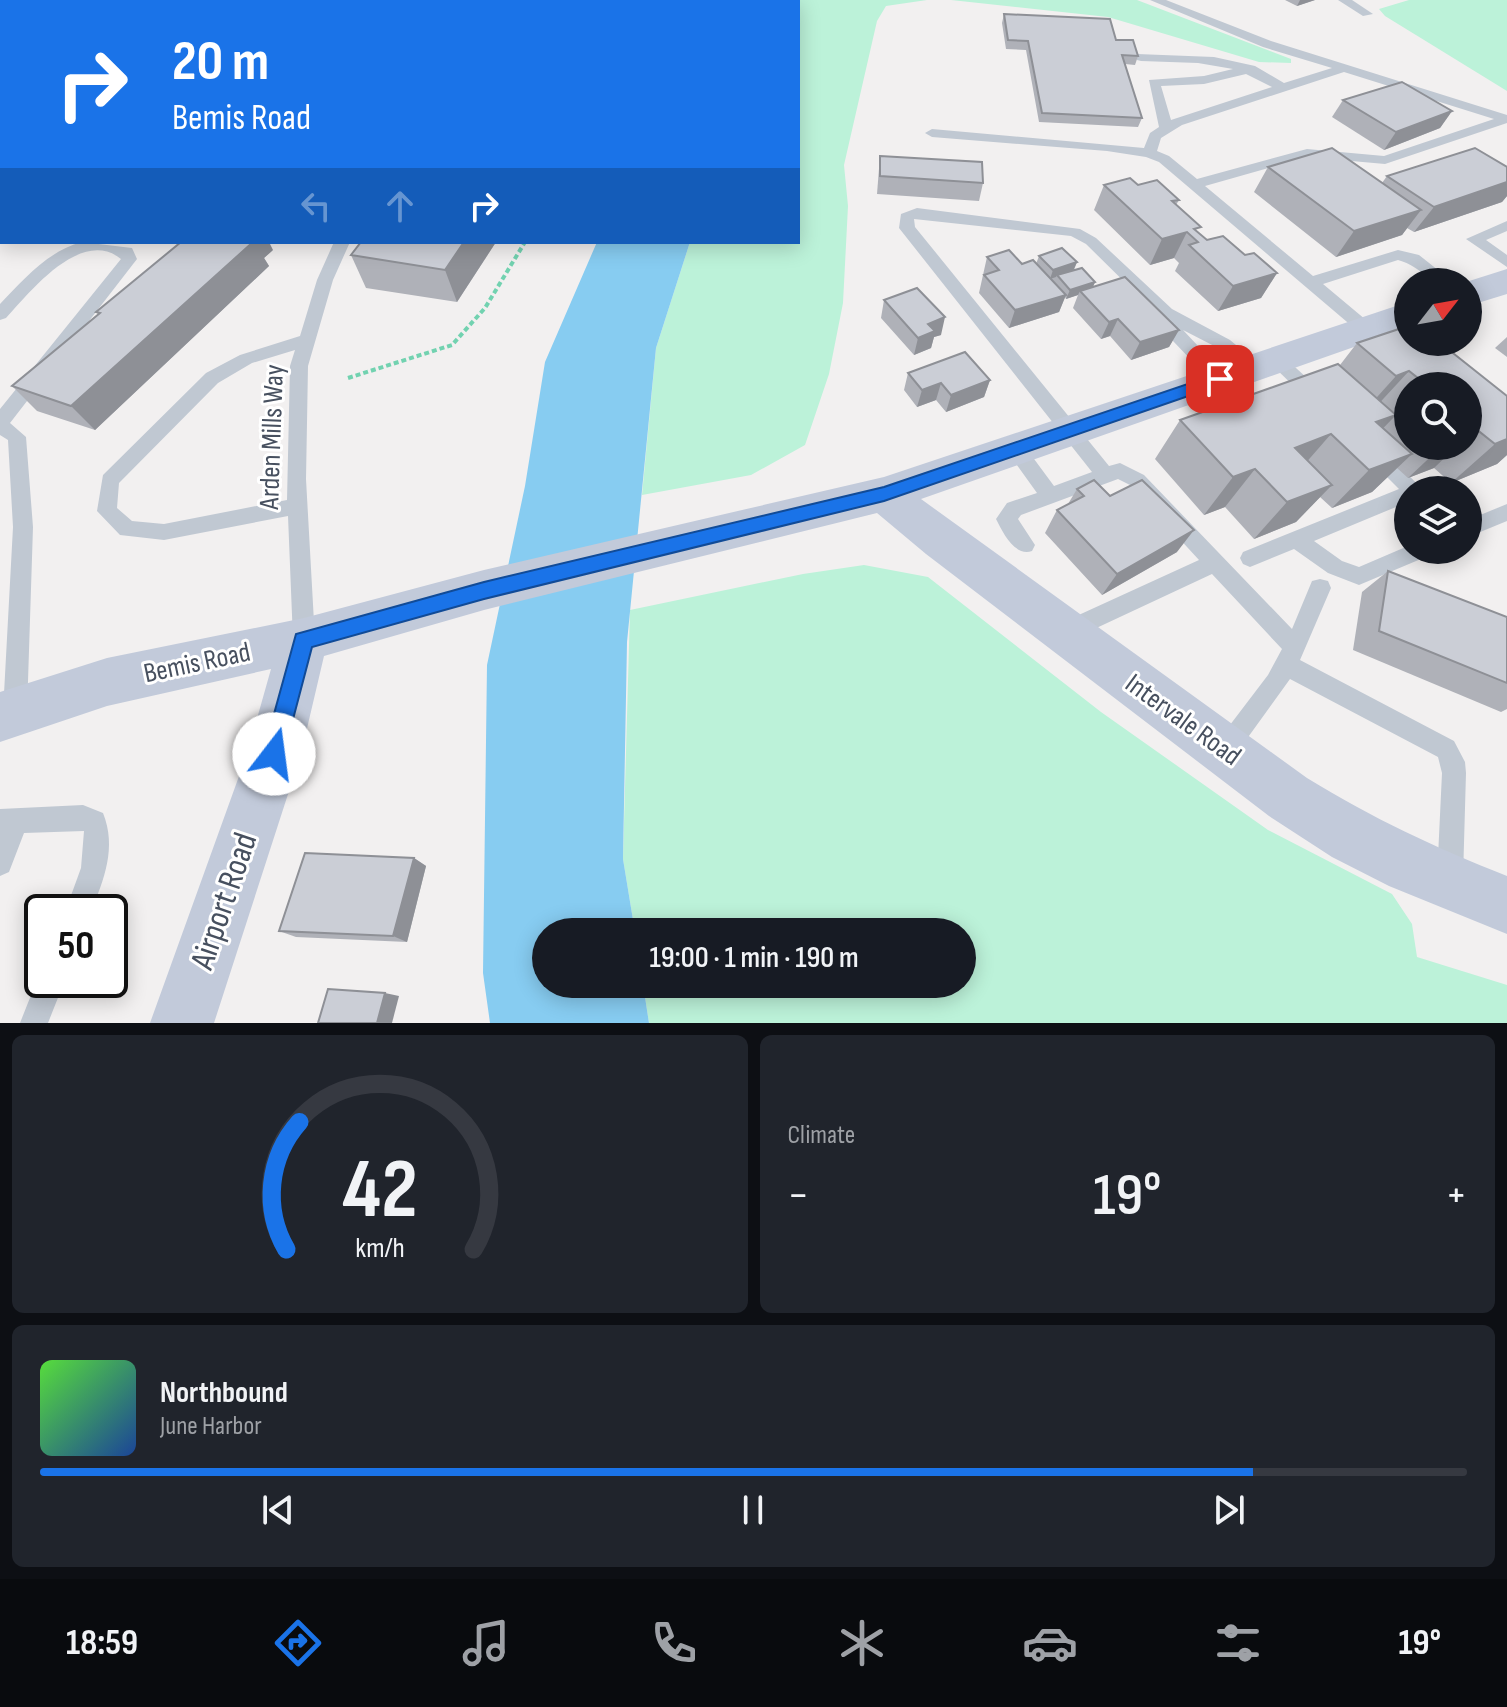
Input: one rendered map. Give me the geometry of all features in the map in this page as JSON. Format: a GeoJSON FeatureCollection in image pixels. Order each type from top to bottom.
{"type":"FeatureCollection","features":[{"type":"Feature","properties":{"kind":"main road"},"geometry":{"type":"LineString","coordinates":[[1482,289],[1507,281]]}},
{"type":"Feature","properties":{"kind":"main road","name":"Bemis Road"},"geometry":{"type":"LineString","coordinates":[[7,715],[107,682],[304,640],[484,590],[884,494],[1394,320]]}},
{"type":"Feature","properties":{"kind":"main road","name":"Intervale Road"},"geometry":{"type":"LineString","coordinates":[[884,494],[942,541],[1288,797],[1352,837],[1409,866],[1507,905]]}},
{"type":"Feature","properties":{"kind":"main road","name":"Airport Road"},"geometry":{"type":"LineString","coordinates":[[182,1023],[274,754],[304,640]]}},
{"type":"Feature","properties":{"kind":"lane"},"geometry":{"type":"LineString","coordinates":[[1156,0],[1239,35],[1507,119]]}},
{"type":"Feature","properties":{"kind":"lane"},"geometry":{"type":"LineString","coordinates":[[1176,8],[1191,0]]}},
{"type":"Feature","properties":{"kind":"lane"},"geometry":{"type":"LineString","coordinates":[[1344,0],[1367,14]]}},
{"type":"Feature","properties":{"kind":"lane"},"geometry":{"type":"LineString","coordinates":[[1141,57],[1212,59],[1251,69],[1283,88]]}},
{"type":"Feature","properties":{"kind":"lane"},"geometry":{"type":"LineString","coordinates":[[1149,153],[1155,136],[1177,122],[1345,68]]}},
{"type":"Feature","properties":{"kind":"lane"},"geometry":{"type":"LineString","coordinates":[[1166,128],[1154,83],[1204,80],[1251,69]]}},
{"type":"Feature","properties":{"kind":"lane"},"geometry":{"type":"LineString","coordinates":[[1419,100],[1459,123],[1507,119]]}},
{"type":"Feature","properties":{"kind":"lane"},"geometry":{"type":"LineString","coordinates":[[1196,184],[1298,155],[1377,161],[1439,148],[1459,123]]}},
{"type":"Feature","properties":{"kind":"lane"},"geometry":{"type":"LineString","coordinates":[[932,133],[1149,153],[1164,159],[1366,329]]}},
{"type":"Feature","properties":{"kind":"lane"},"geometry":{"type":"LineString","coordinates":[[1105,475],[907,228],[906,217],[917,213],[1075,232],[1091,241],[1166,313],[1224,344],[1250,369]]}},
{"type":"Feature","properties":{"kind":"lane"},"geometry":{"type":"LineString","coordinates":[[1507,226],[1474,239],[1507,262]]}},
{"type":"Feature","properties":{"kind":"lane","name":"Arden Mills Way"},"geometry":{"type":"LineString","coordinates":[[304,640],[297,506],[299,366],[325,280],[341,244]]}},
{"type":"Feature","properties":{"kind":"lane"},"geometry":{"type":"LineString","coordinates":[[0,314],[58,259],[79,247],[99,246],[126,252],[129,259],[0,424],[17,437],[23,527],[7,715]]}},
{"type":"Feature","properties":{"kind":"lane"},"geometry":{"type":"LineString","coordinates":[[1311,282],[1398,255],[1413,259],[1426,268]]}},
{"type":"Feature","properties":{"kind":"lane"},"geometry":{"type":"LineString","coordinates":[[1166,313],[1179,337],[1327,407]]}},
{"type":"Feature","properties":{"kind":"lane"},"geometry":{"type":"LineString","coordinates":[[297,506],[164,532],[127,529],[107,511],[110,480],[212,378],[246,359],[306,340]]}},
{"type":"Feature","properties":{"kind":"lane"},"geometry":{"type":"LineString","coordinates":[[1367,445],[1399,476]]}},
{"type":"Feature","properties":{"kind":"lane"},"geometry":{"type":"LineString","coordinates":[[1016,449],[1050,496]]}},
{"type":"Feature","properties":{"kind":"lane"},"geometry":{"type":"LineString","coordinates":[[1025,545],[1009,525],[1006,519],[1009,513],[1120,471],[1137,480],[1216,562],[1291,656],[1446,749],[1453,762],[1454,773],[1450,882]]}},
{"type":"Feature","properties":{"kind":"lane"},"geometry":{"type":"LineString","coordinates":[[1250,558],[1394,500]]}},
{"type":"Feature","properties":{"kind":"lane"},"geometry":{"type":"LineString","coordinates":[[1482,523],[1507,512]]}},
{"type":"Feature","properties":{"kind":"lane"},"geometry":{"type":"LineString","coordinates":[[1296,540],[1335,567],[1359,576],[1394,561]]}},
{"type":"Feature","properties":{"kind":"lane"},"geometry":{"type":"LineString","coordinates":[[1065,633],[1216,562]]}},
{"type":"Feature","properties":{"kind":"lane"},"geometry":{"type":"LineString","coordinates":[[1225,750],[1291,656],[1320,588]]}},
{"type":"Feature","properties":{"kind":"lane"},"geometry":{"type":"LineString","coordinates":[[0,863],[8,822],[83,818],[94,822],[98,839],[93,874],[85,894]]}},
{"type":"Feature","properties":{"kind":"lane"},"geometry":{"type":"LineString","coordinates":[[34,1023],[44,998]]}},
{"type":"Feature","properties":{"kind":"path"},"geometry":{"type":"LineString","coordinates":[[348,378],[452,345],[485,308],[524,244]]}},
{"type":"Feature","properties":{"kind":"green space"},"geometry":{"type":"Polygon","coordinates":[[[800,0],[927,0],[886,6],[877,21],[844,165],[848,206],[843,303],[829,374],[805,445],[751,475],[642,495],[656,348],[689,244],[800,244],[800,0]]]}},
{"type":"Feature","properties":{"kind":"green space"},"geometry":{"type":"Polygon","coordinates":[[[951,0],[1137,0],[1291,59],[1291,63],[1259,62],[1108,17],[951,0]]]}},
{"type":"Feature","properties":{"kind":"green space"},"geometry":{"type":"Polygon","coordinates":[[[1409,0],[1507,0],[1507,91],[1385,16],[1379,9],[1409,0]]]}},
{"type":"Feature","properties":{"kind":"green space"},"geometry":{"type":"Polygon","coordinates":[[[864,565],[928,577],[1101,712],[1268,830],[1392,894],[1412,924],[1417,957],[1507,985],[1507,1023],[649,1023],[645,998],[976,998],[976,918],[633,918],[623,859],[630,610],[803,574],[864,565]]]}},
{"type":"Feature","properties":{"kind":"water"},"geometry":{"type":"Polygon","coordinates":[[[596,244],[689,244],[656,348],[627,642],[623,859],[633,918],[532,918],[532,998],[645,998],[649,1023],[490,1023],[483,973],[487,665],[525,486],[545,362],[596,244]]]}},
{"type":"Feature","properties":{"kind":"building"},"geometry":{"type":"Polygon","coordinates":[[[1004,14],[1110,19],[1116,40],[1133,40],[1138,56],[1122,55],[1142,118],[1042,113],[1028,41],[1008,40],[1004,14]]]}},
{"type":"Feature","properties":{"kind":"building"},"geometry":{"type":"Polygon","coordinates":[[[1402,82],[1452,111],[1396,132],[1343,100],[1402,82]]]}},
{"type":"Feature","properties":{"kind":"building"},"geometry":{"type":"Polygon","coordinates":[[[1332,148],[1421,210],[1354,231],[1268,167],[1332,148]]]}},
{"type":"Feature","properties":{"kind":"building"},"geometry":{"type":"Polygon","coordinates":[[[1475,148],[1507,167],[1507,182],[1434,207],[1387,176],[1475,148]]]}},
{"type":"Feature","properties":{"kind":"building"},"geometry":{"type":"Polygon","coordinates":[[[880,156],[982,162],[983,183],[880,176],[880,156]]]}},
{"type":"Feature","properties":{"kind":"building"},"geometry":{"type":"Polygon","coordinates":[[[1130,178],[1138,185],[1157,180],[1179,200],[1172,201],[1201,227],[1194,229],[1207,240],[1223,236],[1245,255],[1254,253],[1277,273],[1233,286],[1189,245],[1198,242],[1187,232],[1162,239],[1104,185],[1130,178]]]}},
{"type":"Feature","properties":{"kind":"building"},"geometry":{"type":"Polygon","coordinates":[[[179,244],[251,244],[71,406],[12,386],[100,313],[96,312],[179,244]]]}},
{"type":"Feature","properties":{"kind":"building"},"geometry":{"type":"Polygon","coordinates":[[[359,244],[463,244],[445,270],[351,255],[359,244]]]}},
{"type":"Feature","properties":{"kind":"building"},"geometry":{"type":"Polygon","coordinates":[[[1062,248],[1077,262],[1053,270],[1039,256],[1062,248]]]}},
{"type":"Feature","properties":{"kind":"building"},"geometry":{"type":"Polygon","coordinates":[[[1009,250],[1022,264],[1033,260],[1066,295],[1015,310],[984,275],[999,270],[987,257],[1009,250]]]}},
{"type":"Feature","properties":{"kind":"building"},"geometry":{"type":"Polygon","coordinates":[[[1082,268],[1095,282],[1070,290],[1057,275],[1082,268]]]}},
{"type":"Feature","properties":{"kind":"building"},"geometry":{"type":"Polygon","coordinates":[[[1125,277],[1179,330],[1140,342],[1118,319],[1109,322],[1080,291],[1125,277]]]}},
{"type":"Feature","properties":{"kind":"building"},"geometry":{"type":"Polygon","coordinates":[[[917,288],[945,317],[928,324],[935,331],[918,338],[884,300],[917,288]]]}},
{"type":"Feature","properties":{"kind":"building"},"geometry":{"type":"Polygon","coordinates":[[[1394,331],[1394,356],[1457,356],[1477,372],[1409,371],[1394,374],[1357,343],[1394,331]]]}},
{"type":"Feature","properties":{"kind":"building"},"geometry":{"type":"Polygon","coordinates":[[[965,352],[990,380],[951,395],[941,383],[922,390],[908,373],[965,352]]]}},
{"type":"Feature","properties":{"kind":"building"},"geometry":{"type":"Polygon","coordinates":[[[1338,364],[1394,413],[1376,422],[1394,438],[1396,460],[1369,470],[1331,434],[1295,448],[1332,485],[1287,502],[1255,469],[1233,477],[1180,420],[1338,364]]]}},
{"type":"Feature","properties":{"kind":"building"},"geometry":{"type":"Polygon","coordinates":[[[1482,376],[1507,396],[1507,439],[1495,444],[1482,434],[1482,376]]]}},
{"type":"Feature","properties":{"kind":"building"},"geometry":{"type":"Polygon","coordinates":[[[1094,480],[1110,496],[1142,480],[1194,530],[1117,574],[1057,510],[1084,496],[1077,489],[1094,480]]]}},
{"type":"Feature","properties":{"kind":"building"},"geometry":{"type":"Polygon","coordinates":[[[1388,571],[1507,617],[1507,683],[1379,631],[1388,571]]]}},
{"type":"Feature","properties":{"kind":"building"},"geometry":{"type":"Polygon","coordinates":[[[305,853],[414,858],[393,936],[279,931],[305,853]]]}},
{"type":"Feature","properties":{"kind":"building"},"geometry":{"type":"Polygon","coordinates":[[[328,989],[385,993],[377,1023],[318,1023],[328,989]]]}},
{"type":"Feature","properties":{"kind":"route"},"geometry":{"type":"LineString","coordinates":[[274,754],[304,640],[484,590],[884,494],[1220,379]]}}]}
